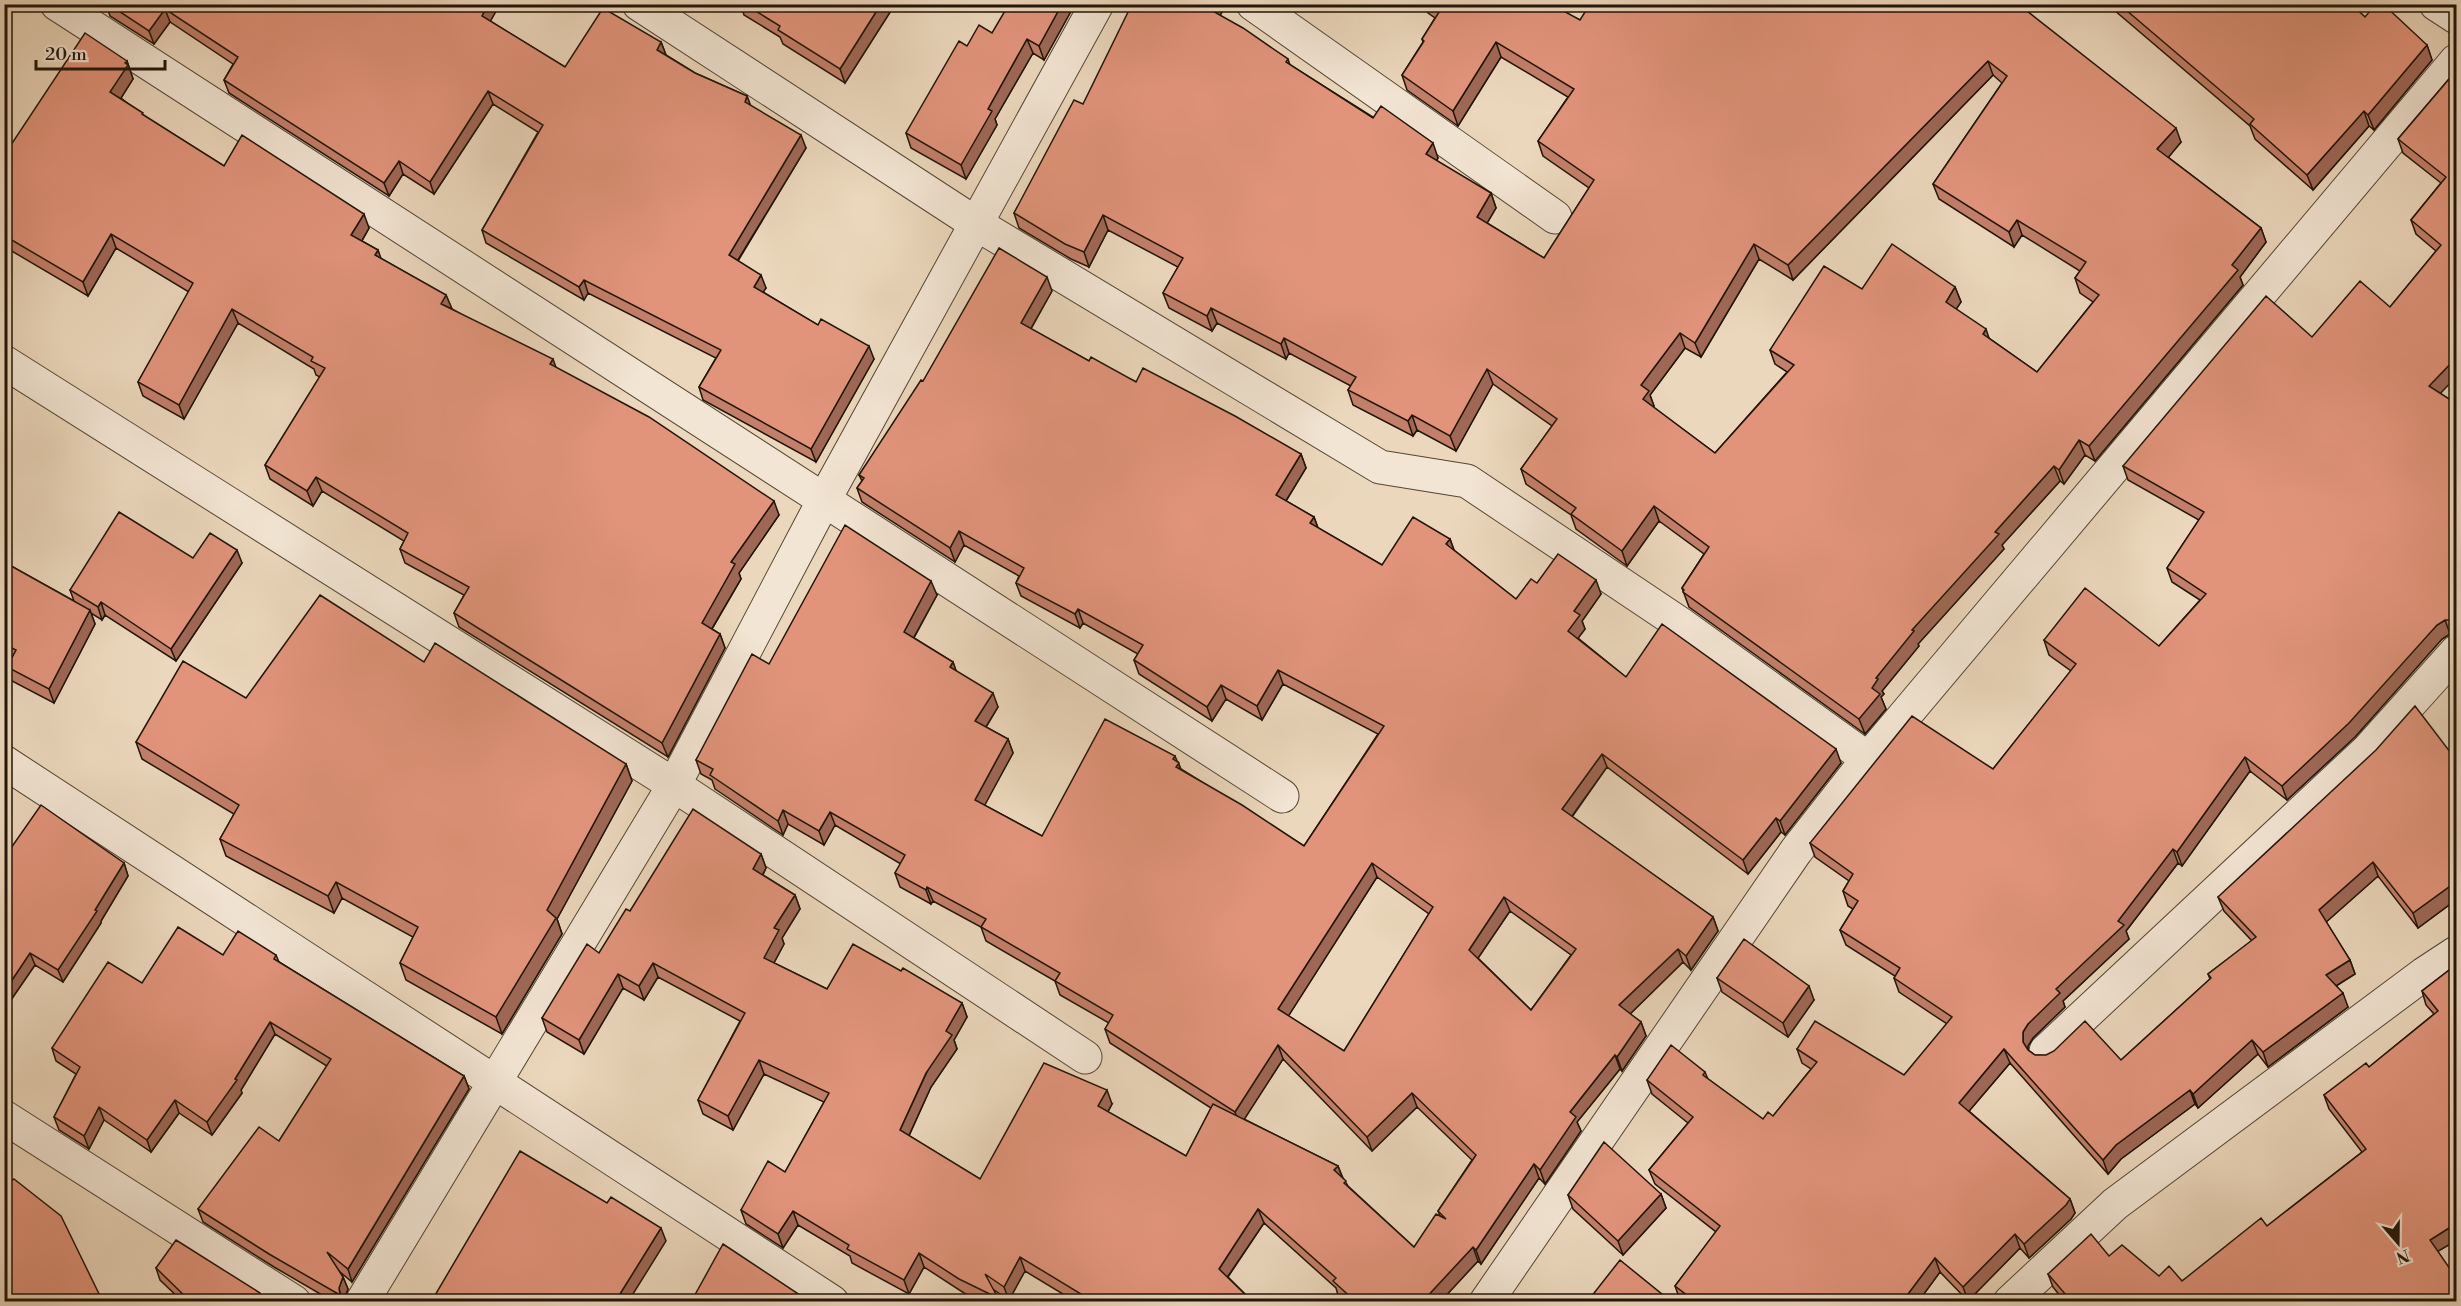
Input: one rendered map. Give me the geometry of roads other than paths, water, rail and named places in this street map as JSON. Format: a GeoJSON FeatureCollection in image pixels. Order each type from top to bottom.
{"type":"FeatureCollection","features":[{"type":"Feature","properties":{"kind":"street"},"geometry":{"type":"LineString","coordinates":[[57,4],[1282,796]]}},
{"type":"Feature","properties":{"kind":"street"},"geometry":{"type":"LineString","coordinates":[[639,4],[975,223],[1380,467],[1467,481],[1679,623],[1868,759]]}},
{"type":"Feature","properties":{"kind":"street"},"geometry":{"type":"LineString","coordinates":[[362,1302],[674,785],[824,500],[1097,4]]}},
{"type":"Feature","properties":{"kind":"street"},"geometry":{"type":"LineString","coordinates":[[1253,4],[1555,217]]}},
{"type":"Feature","properties":{"kind":"street"},"geometry":{"type":"LineString","coordinates":[[2436,4],[2457,17]]}},
{"type":"Feature","properties":{"kind":"street"},"geometry":{"type":"LineString","coordinates":[[1485,1302],[1796,851],[1868,759],[2457,61]]}},
{"type":"Feature","properties":{"kind":"street"},"geometry":{"type":"LineString","coordinates":[[4,362],[674,785],[1085,1057]]}},
{"type":"Feature","properties":{"kind":"street"},"geometry":{"type":"LineString","coordinates":[[2046,1051],[2368,750],[2457,652]]}},
{"type":"Feature","properties":{"kind":"street"},"geometry":{"type":"LineString","coordinates":[[4,762],[496,1080],[832,1302]]}},
{"type":"Feature","properties":{"kind":"street"},"geometry":{"type":"LineString","coordinates":[[2010,1302],[2115,1204],[2424,974],[2457,953]]}},
{"type":"Feature","properties":{"kind":"street"},"geometry":{"type":"LineString","coordinates":[[4,1117],[294,1302]]}}]}
